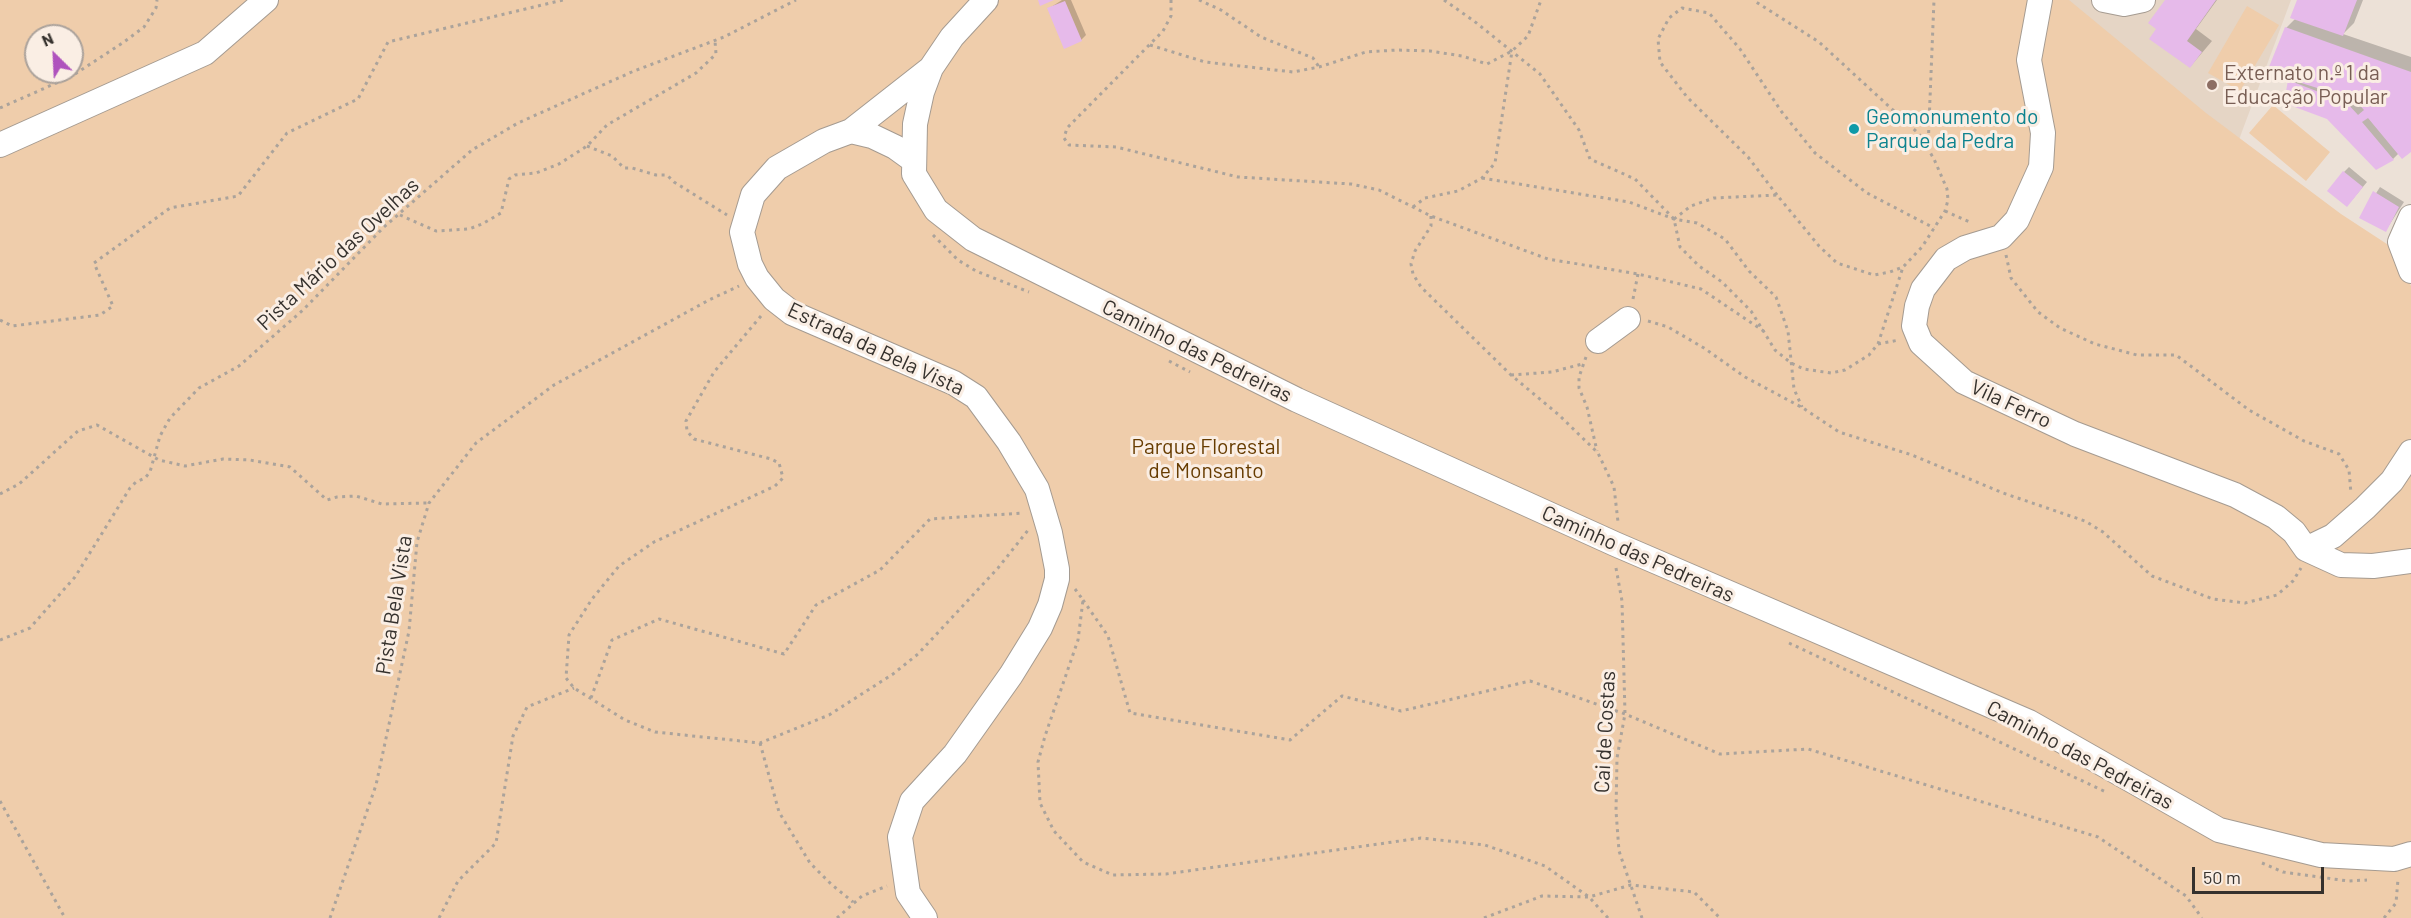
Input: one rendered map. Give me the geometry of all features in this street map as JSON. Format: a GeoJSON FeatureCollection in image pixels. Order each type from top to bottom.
{"type":"FeatureCollection","features":[{"type":"Feature","properties":{"kind":"street"},"geometry":{"type":"LineString","coordinates":[[0,145],[205,53],[266,0]]}},
{"type":"Feature","properties":{"kind":"street"},"geometry":{"type":"LineString","coordinates":[[931,68],[952,37],[986,0]]}},
{"type":"Feature","properties":{"kind":"street"},"geometry":{"type":"LineString","coordinates":[[2001,237],[2017,220],[2041,167],[2043,133],[2029,60],[2040,0]]}},
{"type":"Feature","properties":{"kind":"street"},"geometry":{"type":"LineString","coordinates":[[2104,0],[2124,4],[2143,0]]}},
{"type":"Feature","properties":{"kind":"street","name":"Estrada da Bela Vista"},"geometry":{"type":"LineString","coordinates":[[925,918],[913,904],[906,884],[900,837],[912,801],[955,754],[1011,675],[1040,628],[1050,605],[1057,569],[1044,512],[1032,479],[1010,442],[976,397],[954,383],[792,313],[764,289],[750,264],[744,242],[744,225],[753,195],[777,168],[824,141],[851,131],[931,68]]}},
{"type":"Feature","properties":{"kind":"street","name":"Caminho das Pedreiras"},"geometry":{"type":"LineString","coordinates":[[931,68],[922,92],[915,124],[914,174],[936,210],[973,239],[1297,400],[1615,544],[2029,722],[2219,830],[2321,855],[2394,859],[2411,854]]}},
{"type":"Feature","properties":{"kind":"street"},"geometry":{"type":"LineString","coordinates":[[851,131],[872,136],[895,147],[913,160]]}},
{"type":"Feature","properties":{"kind":"street"},"geometry":{"type":"LineString","coordinates":[[2411,217],[2400,242],[2411,271]]}},
{"type":"Feature","properties":{"kind":"street","name":"Vila Ferro"},"geometry":{"type":"LineString","coordinates":[[2001,237],[1965,248],[1946,259],[1923,289],[1917,306],[1914,326],[1921,343],[1964,382],[2075,434],[2235,495],[2276,517],[2294,532],[2306,549],[2341,565],[2373,566],[2411,561]]}},
{"type":"Feature","properties":{"kind":"street"},"geometry":{"type":"LineString","coordinates":[[1594,347],[1630,318]]}},
{"type":"Feature","properties":{"kind":"street"},"geometry":{"type":"LineString","coordinates":[[2306,549],[2333,536],[2346,525],[2392,481],[2411,452]]}},
{"type":"Feature","properties":{"kind":"path"},"geometry":{"type":"LineString","coordinates":[[0,108],[72,76],[124,42],[144,27],[156,8],[157,0]]}},
{"type":"Feature","properties":{"kind":"path"},"geometry":{"type":"LineString","coordinates":[[0,320],[12,326],[100,315],[107,311],[113,306],[94,263],[170,208],[238,196],[287,133],[358,99],[388,42],[563,0]]}},
{"type":"Feature","properties":{"kind":"path","name":"Pista Mário das Ovelhas"},"geometry":{"type":"LineString","coordinates":[[0,640],[30,628],[75,577],[130,488],[148,475],[160,436],[170,418],[199,388],[239,366],[303,310],[384,226],[400,215],[472,150],[518,123],[634,71],[715,41],[796,0]]}},
{"type":"Feature","properties":{"kind":"path"},"geometry":{"type":"LineString","coordinates":[[1171,0],[1171,16],[1163,31],[1067,128],[1066,142],[1078,146],[1091,144],[1116,147],[1238,177],[1351,184],[1379,190],[1431,216],[1548,259],[1638,274],[1701,290],[1765,332]]}},
{"type":"Feature","properties":{"kind":"path"},"geometry":{"type":"LineString","coordinates":[[1199,0],[1221,10],[1261,37],[1313,58],[1319,67]]}},
{"type":"Feature","properties":{"kind":"path"},"geometry":{"type":"LineString","coordinates":[[1444,0],[1540,74],[1579,130],[1590,159],[1635,179],[1674,219],[1680,247],[1737,297],[1765,332],[1775,350],[1791,363],[1803,369],[1831,373],[1845,370],[1869,355],[1878,344],[1903,267]]}},
{"type":"Feature","properties":{"kind":"path"},"geometry":{"type":"LineString","coordinates":[[1150,45],[1205,62],[1293,72],[1319,67],[1366,52],[1397,50],[1430,51],[1487,63],[1512,51],[1528,36],[1542,0]]}},
{"type":"Feature","properties":{"kind":"path"},"geometry":{"type":"LineString","coordinates":[[1753,0],[1819,42],[1918,134],[1928,150],[1947,189],[1948,201],[1945,211],[1922,247],[1903,267],[1874,275],[1837,262],[1819,246],[1748,157],[1687,96],[1660,62],[1658,39],[1669,18],[1682,8],[1708,13],[1740,49],[1781,111],[1815,153],[1867,193],[1934,228]]}},
{"type":"Feature","properties":{"kind":"path"},"geometry":{"type":"LineString","coordinates":[[1928,150],[1934,0]]}},
{"type":"Feature","properties":{"kind":"path"},"geometry":{"type":"LineString","coordinates":[[400,215],[436,231],[469,230],[501,213],[509,179],[515,175],[536,173],[559,164],[587,146],[607,126],[696,73],[716,54],[715,41]]}},
{"type":"Feature","properties":{"kind":"path"},"geometry":{"type":"LineString","coordinates":[[1413,207],[1425,198],[1458,191],[1482,178],[1496,163],[1512,51]]}},
{"type":"Feature","properties":{"kind":"path"},"geometry":{"type":"LineString","coordinates":[[587,146],[612,156],[624,168],[667,175],[674,182],[744,225]]}},
{"type":"Feature","properties":{"kind":"path"},"geometry":{"type":"LineString","coordinates":[[1482,178],[1629,202],[1674,219],[1697,223],[1725,238],[1749,271],[1776,297],[1788,331],[1794,390],[1803,408]]}},
{"type":"Feature","properties":{"kind":"path"},"geometry":{"type":"LineString","coordinates":[[1674,219],[1692,206],[1714,198],[1777,195]]}},
{"type":"Feature","properties":{"kind":"path"},"geometry":{"type":"LineString","coordinates":[[1945,211],[1973,224]]}},
{"type":"Feature","properties":{"kind":"path"},"geometry":{"type":"LineString","coordinates":[[1431,216],[1431,226],[1415,251],[1412,264],[1413,274],[1421,287],[1510,375],[1559,415],[1598,453]]}},
{"type":"Feature","properties":{"kind":"path"},"geometry":{"type":"LineString","coordinates":[[2001,237],[2011,278],[2038,312],[2060,328],[2095,344],[2137,355],[2176,356],[2249,410],[2304,441],[2339,454],[2346,462],[2352,482],[2346,525]]}},
{"type":"Feature","properties":{"kind":"path"},"geometry":{"type":"LineString","coordinates":[[1638,274],[1630,318],[1668,327],[1704,348],[1745,377],[1803,408],[1839,432],[1912,455],[2003,493],[2085,521],[2103,532],[2152,576],[2213,599],[2245,603],[2277,594],[2294,581],[2302,565],[2306,549]]}},
{"type":"Feature","properties":{"kind":"path","name":"Pista Bela Vista"},"geometry":{"type":"LineString","coordinates":[[330,918],[376,785],[409,631],[417,542],[429,503],[476,443],[554,386],[739,285]]}},
{"type":"Feature","properties":{"kind":"path"},"geometry":{"type":"LineString","coordinates":[[766,309],[714,372],[686,421],[687,431],[694,439],[771,459],[779,463],[783,478],[775,486],[654,542],[619,566],[592,599],[569,635],[566,678],[574,688],[625,720],[655,732],[759,743],[829,715],[893,675],[918,654],[998,568],[1044,512]]}},
{"type":"Feature","properties":{"kind":"path"},"geometry":{"type":"LineString","coordinates":[[1594,347],[1582,364],[1579,388],[1587,406],[1598,453]]}},
{"type":"Feature","properties":{"kind":"path"},"geometry":{"type":"LineString","coordinates":[[1510,375],[1552,372],[1582,364]]}},
{"type":"Feature","properties":{"kind":"path"},"geometry":{"type":"LineString","coordinates":[[0,494],[20,484],[78,431],[97,424],[154,459],[185,466],[223,459],[250,460],[290,467],[327,500],[356,496],[382,504],[429,503]]}},
{"type":"Feature","properties":{"kind":"path","name":"Cai de Costas"},"geometry":{"type":"LineString","coordinates":[[1598,453],[1607,469],[1616,497],[1618,525],[1615,544],[1622,601],[1625,714],[1617,758],[1616,811],[1619,851],[1642,918]]}},
{"type":"Feature","properties":{"kind":"path"},"geometry":{"type":"LineString","coordinates":[[590,699],[612,640],[659,619],[784,654],[816,605],[880,570],[930,519],[1044,512]]}},
{"type":"Feature","properties":{"kind":"path"},"geometry":{"type":"LineString","coordinates":[[1072,586],[1108,636],[1130,713],[1290,740],[1342,696],[1401,711],[1530,681],[1625,714],[1720,754],[1808,749],[2098,837],[2186,896],[2202,918]]}},
{"type":"Feature","properties":{"kind":"path"},"geometry":{"type":"LineString","coordinates":[[1083,600],[1078,640],[1038,762],[1040,803],[1054,831],[1083,862],[1113,875],[1166,874],[1421,838],[1485,845],[1545,867],[1589,897],[1608,918]]}},
{"type":"Feature","properties":{"kind":"path"},"geometry":{"type":"LineString","coordinates":[[439,918],[458,881],[496,843],[513,736],[527,707],[574,688]]}},
{"type":"Feature","properties":{"kind":"path"},"geometry":{"type":"LineString","coordinates":[[759,743],[779,812],[810,862],[831,884],[853,902]]}},
{"type":"Feature","properties":{"kind":"path"},"geometry":{"type":"LineString","coordinates":[[0,801],[65,918]]}},
{"type":"Feature","properties":{"kind":"path"},"geometry":{"type":"LineString","coordinates":[[2384,918],[2396,903],[2399,877]]}},
{"type":"Feature","properties":{"kind":"path"},"geometry":{"type":"LineString","coordinates":[[837,918],[853,902],[878,889],[906,884]]}},
{"type":"Feature","properties":{"kind":"path"},"geometry":{"type":"LineString","coordinates":[[1484,918],[1542,896],[1589,897],[1631,885],[1694,892],[1720,918]]}},
{"type":"Feature","properties":{"kind":"shaded area","name":"Externato n.º 1 da Educação Popular"},"geometry":{"type":"Polygon","coordinates":[[[2060,0],[2291,0],[2237,145],[2060,0]]]}},
{"type":"Feature","properties":{"kind":"green space","name":"Parque Florestal de Monsanto"},"geometry":{"type":"Polygon","coordinates":[[[0,0],[2069,0],[2206,113],[2341,214],[2393,248],[2411,286],[2411,918],[0,918],[0,0]]]}},
{"type":"Feature","properties":{"kind":"green space"},"geometry":{"type":"Polygon","coordinates":[[[2247,6],[2279,25],[2240,91],[2208,73],[2247,6]]]}},
{"type":"Feature","properties":{"kind":"green space"},"geometry":{"type":"Polygon","coordinates":[[[2273,105],[2330,152],[2306,181],[2249,133],[2273,105]]]}},
{"type":"Feature","properties":{"kind":"building"},"geometry":{"type":"Polygon","coordinates":[[[1038,0],[1054,0],[1040,6],[1038,0]]]}},
{"type":"Feature","properties":{"kind":"building"},"geometry":{"type":"Polygon","coordinates":[[[2165,0],[2216,0],[2187,41],[2202,52],[2190,68],[2149,39],[2156,29],[2148,23],[2165,0]]]}},
{"type":"Feature","properties":{"kind":"building"},"geometry":{"type":"Polygon","coordinates":[[[2297,0],[2357,0],[2343,36],[2290,18],[2297,0]]]}},
{"type":"Feature","properties":{"kind":"building"},"geometry":{"type":"Polygon","coordinates":[[[1065,1],[1082,41],[1064,49],[1047,8],[1065,1]]]}},
{"type":"Feature","properties":{"kind":"building"},"geometry":{"type":"Polygon","coordinates":[[[2285,27],[2411,72],[2411,152],[2402,159],[2368,118],[2362,122],[2394,160],[2376,170],[2327,119],[2284,103],[2288,80],[2347,103],[2358,115],[2364,110],[2355,100],[2267,72],[2285,27]]]}},
{"type":"Feature","properties":{"kind":"building"},"geometry":{"type":"Polygon","coordinates":[[[2343,171],[2363,187],[2347,207],[2327,191],[2343,171]]]}},
{"type":"Feature","properties":{"kind":"building"},"geometry":{"type":"Polygon","coordinates":[[[2373,191],[2399,207],[2386,232],[2359,218],[2373,191]]]}},
{"type":"Feature","properties":{"kind":"place","name":"Externato n.º 1 da Educação Popular"},"geometry":{"type":"Point","coordinates":[2212,85]}},
{"type":"Feature","properties":{"kind":"place","name":"Geomonumento do Parque da Pedra"},"geometry":{"type":"Point","coordinates":[1854,129]}}]}
